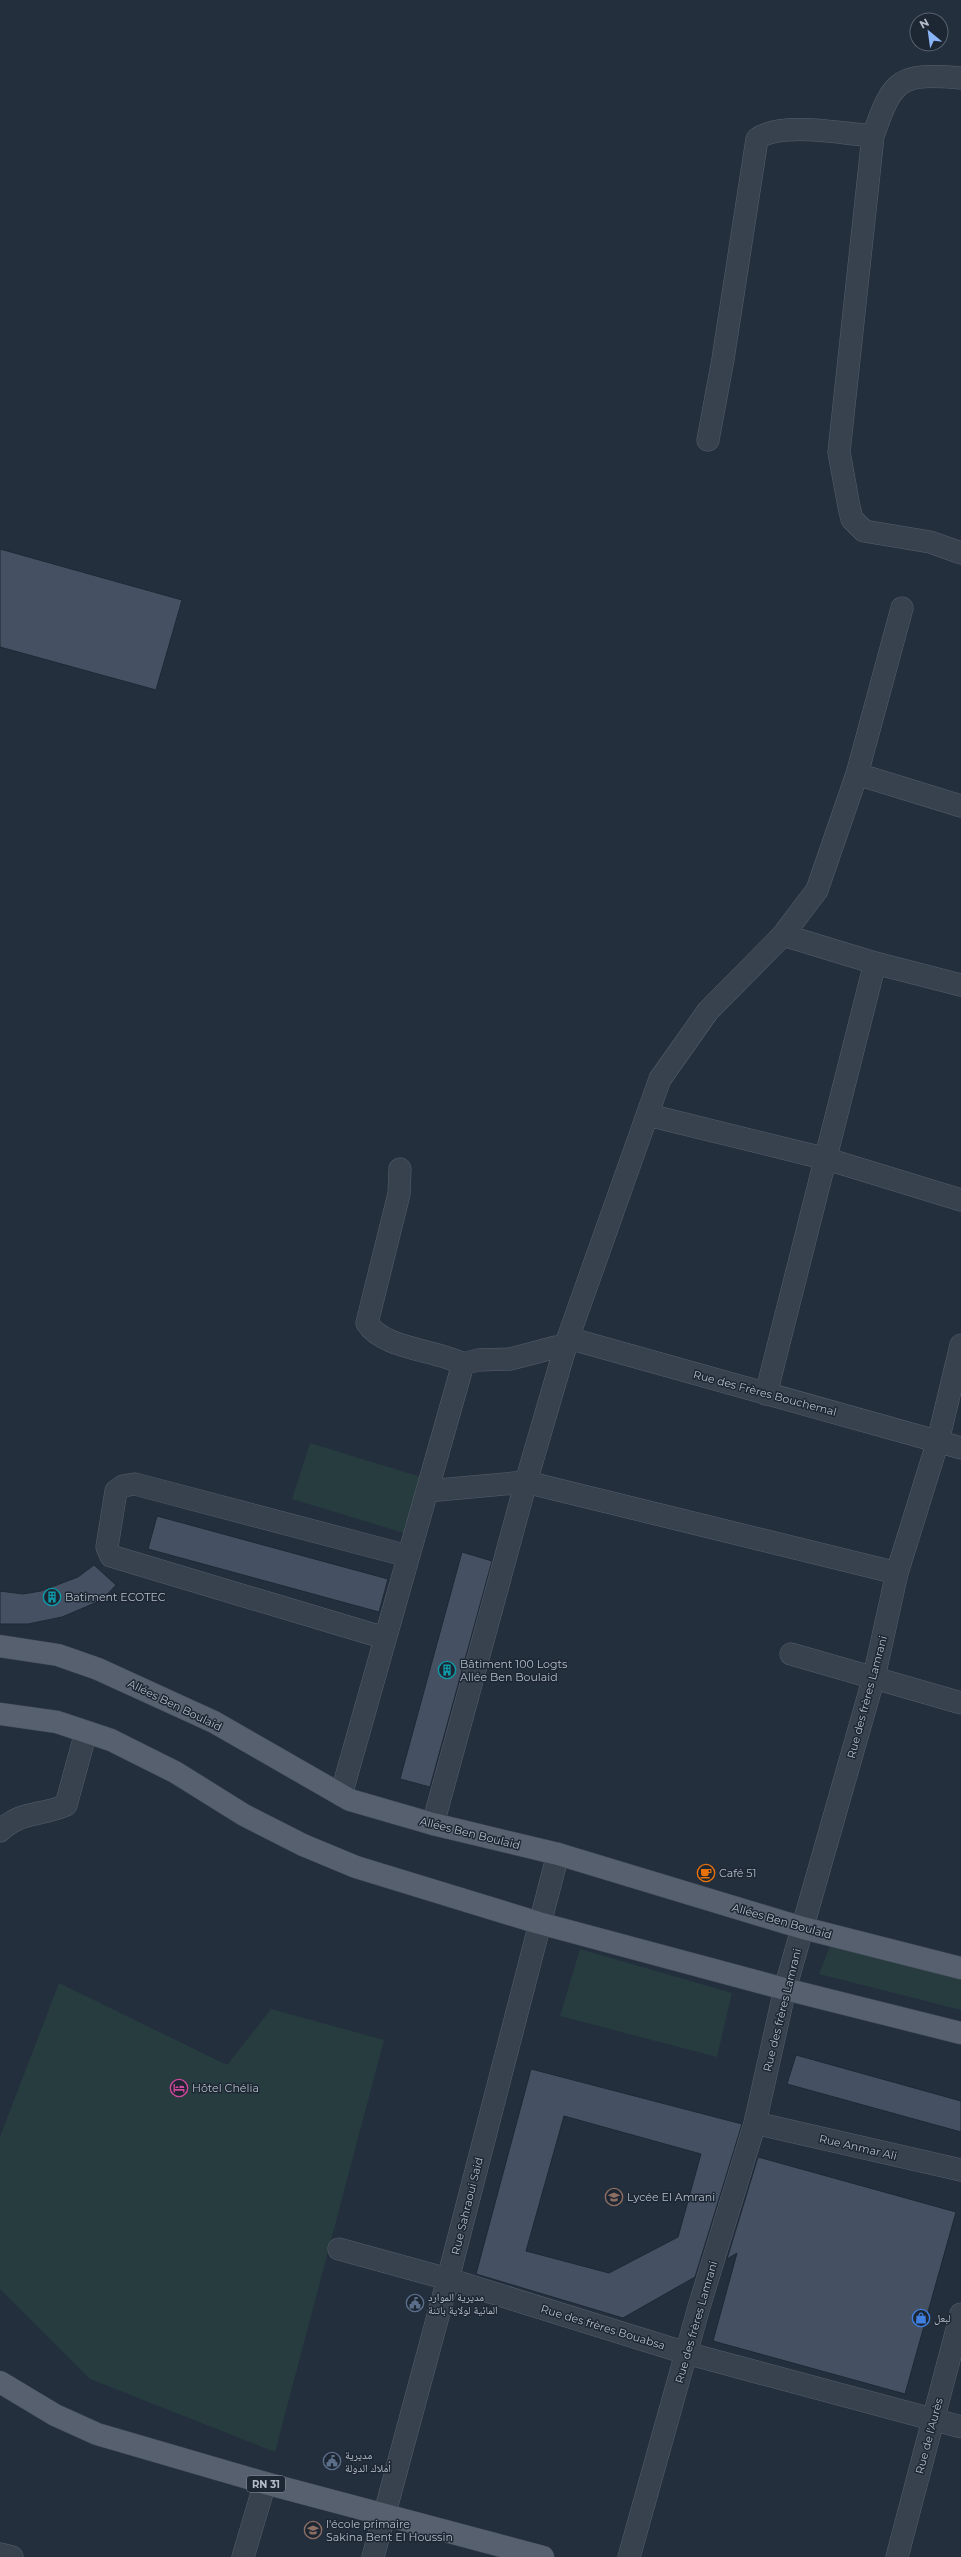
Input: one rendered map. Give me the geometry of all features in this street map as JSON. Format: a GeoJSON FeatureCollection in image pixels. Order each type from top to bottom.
{"type":"FeatureCollection","features":[{"type":"Feature","properties":{"kind":"main road","name":"Allées Ben Boulaid"},"geometry":{"type":"LineString","coordinates":[[0,1646],[58,1656],[98,1669],[214,1722],[350,1800],[433,1824],[558,1854],[803,1928],[961,1968]]}},
{"type":"Feature","properties":{"kind":"main road"},"geometry":{"type":"LineString","coordinates":[[0,1714],[57,1722],[111,1740],[175,1772],[244,1815],[310,1848],[356,1867],[412,1886],[539,1923],[785,1989],[961,2033]]}},
{"type":"Feature","properties":{"kind":"main road","name":"RN 31"},"geometry":{"type":"LineString","coordinates":[[0,2383],[55,2415],[97,2434],[265,2483],[543,2557]]}},
{"type":"Feature","properties":{"kind":"street"},"geometry":{"type":"LineString","coordinates":[[961,78],[919,76],[911,78],[894,88],[885,101],[873,136],[839,452],[841,475],[852,519],[864,531],[930,542],[961,553]]}},
{"type":"Feature","properties":{"kind":"street"},"geometry":{"type":"LineString","coordinates":[[708,440],[723,359],[757,139],[763,135],[784,130],[873,136]]}},
{"type":"Feature","properties":{"kind":"street"},"geometry":{"type":"LineString","coordinates":[[433,1824],[526,1482],[562,1342],[648,1115],[660,1079],[708,1011],[783,935],[817,890],[857,774],[902,608]]}},
{"type":"Feature","properties":{"kind":"street"},"geometry":{"type":"LineString","coordinates":[[857,774],[961,806]]}},
{"type":"Feature","properties":{"kind":"street"},"geometry":{"type":"LineString","coordinates":[[783,935],[875,963],[961,985]]}},
{"type":"Feature","properties":{"kind":"street"},"geometry":{"type":"LineString","coordinates":[[766,1394],[827,1159],[875,963]]}},
{"type":"Feature","properties":{"kind":"street"},"geometry":{"type":"LineString","coordinates":[[648,1115],[827,1159],[961,1200]]}},
{"type":"Feature","properties":{"kind":"street"},"geometry":{"type":"LineString","coordinates":[[400,1168],[399,1194],[367,1323],[372,1332],[384,1338],[449,1358],[463,1364],[478,1360],[510,1359],[562,1342]]}},
{"type":"Feature","properties":{"kind":"street","name":"Rue des Frères Bouchemal"},"geometry":{"type":"LineString","coordinates":[[562,1342],[766,1394],[961,1448]]}},
{"type":"Feature","properties":{"kind":"street","name":"Rue des frères Lamrani"},"geometry":{"type":"LineString","coordinates":[[629,2557],[686,2353],[755,2123],[785,1989],[874,1678],[897,1573],[938,1441],[961,1345]]}},
{"type":"Feature","properties":{"kind":"street"},"geometry":{"type":"LineString","coordinates":[[341,1795],[463,1364]]}},
{"type":"Feature","properties":{"kind":"street"},"geometry":{"type":"LineString","coordinates":[[427,1491],[526,1482],[897,1573]]}},
{"type":"Feature","properties":{"kind":"street"},"geometry":{"type":"LineString","coordinates":[[385,1638],[111,1556],[107,1547],[116,1491],[124,1486],[135,1484],[408,1556]]}},
{"type":"Feature","properties":{"kind":"street"},"geometry":{"type":"LineString","coordinates":[[791,1654],[961,1703]]}},
{"type":"Feature","properties":{"kind":"street"},"geometry":{"type":"LineString","coordinates":[[0,1831],[16,1818],[52,1811],[66,1805],[86,1732]]}},
{"type":"Feature","properties":{"kind":"street","name":"Rue Sahraoui Said"},"geometry":{"type":"LineString","coordinates":[[373,2557],[448,2279],[558,1854]]}},
{"type":"Feature","properties":{"kind":"street","name":"Rue Anmar Ali"},"geometry":{"type":"LineString","coordinates":[[755,2123],[961,2170]]}},
{"type":"Feature","properties":{"kind":"street","name":"Rue des frères Bouabsa"},"geometry":{"type":"LineString","coordinates":[[339,2249],[448,2279],[686,2353],[961,2427]]}},
{"type":"Feature","properties":{"kind":"street","name":"Rue de l'Aurès"},"geometry":{"type":"LineString","coordinates":[[897,2557],[961,2314]]}},
{"type":"Feature","properties":{"kind":"street"},"geometry":{"type":"LineString","coordinates":[[243,2557],[265,2483]]}},
{"type":"Feature","properties":{"kind":"green space"},"geometry":{"type":"Polygon","coordinates":[[[310,1443],[421,1477],[404,1533],[292,1499],[310,1443]]]}},
{"type":"Feature","properties":{"kind":"green space"},"geometry":{"type":"Polygon","coordinates":[[[830,1946],[961,1975],[961,2010],[819,1974],[830,1946]]]}},
{"type":"Feature","properties":{"kind":"green space"},"geometry":{"type":"Polygon","coordinates":[[[580,1949],[732,1993],[717,2057],[560,2016],[580,1949]]]}},
{"type":"Feature","properties":{"kind":"green space"},"geometry":{"type":"Polygon","coordinates":[[[59,1983],[227,2065],[271,2009],[384,2040],[275,2452],[90,2379],[0,2289],[0,2137],[59,1983]]]}},
{"type":"Feature","properties":{"kind":"building"},"geometry":{"type":"Polygon","coordinates":[[[0,549],[182,600],[156,690],[0,647],[0,549]]]}},
{"type":"Feature","properties":{"kind":"building"},"geometry":{"type":"Polygon","coordinates":[[[157,1516],[388,1579],[379,1612],[148,1549],[157,1516]]]}},
{"type":"Feature","properties":{"kind":"building","name":"Bâtiment 100 Logts Allée Ben Boulaid"},"geometry":{"type":"Polygon","coordinates":[[[462,1552],[492,1561],[430,1787],[400,1779],[462,1552]]]}},
{"type":"Feature","properties":{"kind":"building","name":"Batiment ECOTEC"},"geometry":{"type":"Polygon","coordinates":[[[94,1565],[116,1585],[102,1600],[62,1617],[28,1624],[0,1624],[0,1591],[23,1594],[41,1591],[78,1577],[94,1565]]]}},
{"type":"Feature","properties":{"kind":"building"},"geometry":{"type":"Polygon","coordinates":[[[796,2055],[961,2101],[961,2132],[787,2084],[796,2055]]]}},
{"type":"Feature","properties":{"kind":"building"},"geometry":{"type":"Polygon","coordinates":[[[531,2069],[742,2124],[695,2277],[623,2318],[476,2274],[531,2069]],[[564,2116],[526,2251],[609,2273],[678,2237],[701,2154],[564,2116]]]}},
{"type":"Feature","properties":{"kind":"building"},"geometry":{"type":"Polygon","coordinates":[[[758,2157],[956,2212],[905,2394],[713,2341],[737,2253],[727,2259],[758,2157]]]}},
{"type":"Feature","properties":{"kind":"place","name":"Batiment ECOTEC"},"geometry":{"type":"Point","coordinates":[52,1597]}},
{"type":"Feature","properties":{"kind":"place","name":"Bâtiment 100 Logts Allée Ben Boulaid"},"geometry":{"type":"Point","coordinates":[447,1670]}},
{"type":"Feature","properties":{"kind":"place","name":"Café 51"},"geometry":{"type":"Point","coordinates":[706,1873]}},
{"type":"Feature","properties":{"kind":"place","name":"Hôtel Chélia"},"geometry":{"type":"Point","coordinates":[179,2088]}},
{"type":"Feature","properties":{"kind":"place","name":"Lycée El Amrani"},"geometry":{"type":"Point","coordinates":[614,2197]}},
{"type":"Feature","properties":{"kind":"place","name":"مديرية الموارد المائية لولاية باتنة"},"geometry":{"type":"Point","coordinates":[415,2303]}},
{"type":"Feature","properties":{"kind":"place","name":"لبعل"},"geometry":{"type":"Point","coordinates":[921,2318]}},
{"type":"Feature","properties":{"kind":"place","name":"مديرية أملاك الدولة"},"geometry":{"type":"Point","coordinates":[332,2461]}},
{"type":"Feature","properties":{"kind":"place","name":"l'école primaire Sakina Bent El Houssin"},"geometry":{"type":"Point","coordinates":[313,2530]}}]}
